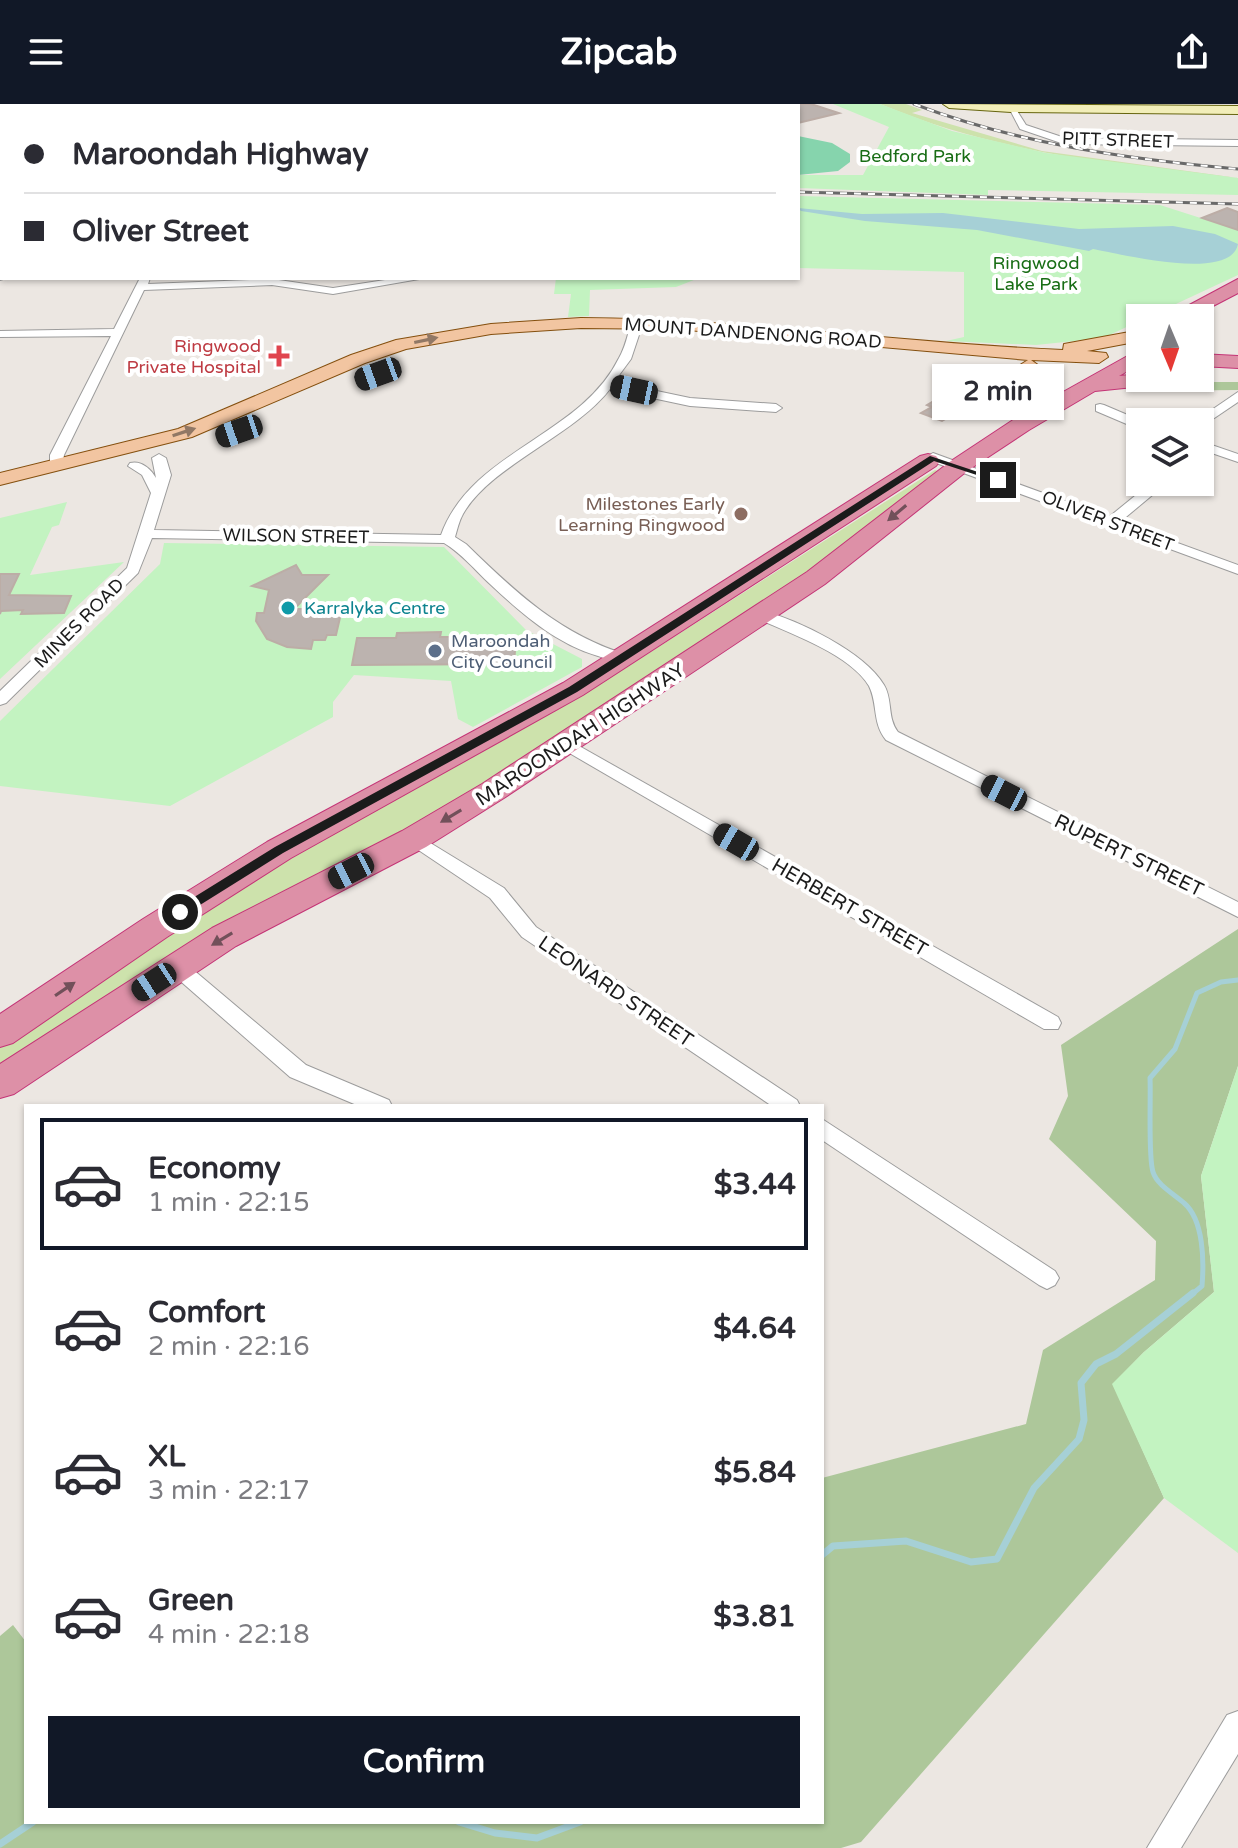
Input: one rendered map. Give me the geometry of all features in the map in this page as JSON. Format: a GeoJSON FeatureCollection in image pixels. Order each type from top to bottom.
{"type":"FeatureCollection","features":[{"type":"Feature","properties":{"kind":"highway"},"geometry":{"type":"LineString","coordinates":[[1211,304],[1234,295]]}},
{"type":"Feature","properties":{"kind":"highway"},"geometry":{"type":"LineString","coordinates":[[1214,311],[1234,295]]}},
{"type":"Feature","properties":{"kind":"highway","name":"MAROONDAH HIGHWAY"},"geometry":{"type":"LineString","coordinates":[[0,1083],[177,967],[272,911],[414,839],[565,743],[816,578],[946,462],[1040,389],[1121,359]]}},
{"type":"Feature","properties":{"kind":"highway","name":"MAROONDAH HIGHWAY"},"geometry":{"type":"LineString","coordinates":[[0,1033],[155,928],[279,850],[391,792],[573,689],[1121,359]]}},
{"type":"Feature","properties":{"kind":"highway"},"geometry":{"type":"LineString","coordinates":[[1214,367],[1238,362]]}},
{"type":"Feature","properties":{"kind":"highway"},"geometry":{"type":"LineString","coordinates":[[1214,370],[1238,373]]}},
{"type":"Feature","properties":{"kind":"main road"},"geometry":{"type":"LineString","coordinates":[[949,104],[1011,108],[1127,106],[1238,110]]}},
{"type":"Feature","properties":{"kind":"main road","name":"MOUNT DANDENONG ROAD"},"geometry":{"type":"LineString","coordinates":[[138,461],[227,417],[358,359],[403,344],[491,329],[636,331],[1021,360]]}},
{"type":"Feature","properties":{"kind":"main road","name":"MOUNT DANDENONG ROAD"},"geometry":{"type":"LineString","coordinates":[[429,360],[517,344],[636,331]]}},
{"type":"Feature","properties":{"kind":"main road"},"geometry":{"type":"LineString","coordinates":[[1040,389],[1021,360],[1085,347],[1121,359]]}},
{"type":"Feature","properties":{"kind":"main road","name":"MOUNT DANDENONG ROAD"},"geometry":{"type":"LineString","coordinates":[[880,350],[952,362],[1121,359]]}},
{"type":"Feature","properties":{"kind":"main road","name":"MOUNT DANDENONG ROAD"},"geometry":{"type":"LineString","coordinates":[[0,479],[55,466],[138,461],[239,431],[342,387]]}},
{"type":"Feature","properties":{"kind":"street","name":"PITT STREET"},"geometry":{"type":"LineString","coordinates":[[1011,108],[1023,127],[1064,141],[1238,143]]}},
{"type":"Feature","properties":{"kind":"street"},"geometry":{"type":"LineString","coordinates":[[55,466],[57,455],[143,282],[272,282],[333,291],[407,280]]}},
{"type":"Feature","properties":{"kind":"street"},"geometry":{"type":"LineString","coordinates":[[622,658],[598,653],[542,622],[461,547],[447,539],[450,523],[490,478],[595,402],[610,385],[636,331]]}},
{"type":"Feature","properties":{"kind":"street"},"geometry":{"type":"LineString","coordinates":[[0,334],[117,332]]}},
{"type":"Feature","properties":{"kind":"street"},"geometry":{"type":"LineString","coordinates":[[610,385],[690,402],[776,408]]}},
{"type":"Feature","properties":{"kind":"street"},"geometry":{"type":"LineString","coordinates":[[1214,412],[1238,396]]}},
{"type":"Feature","properties":{"kind":"street"},"geometry":{"type":"LineString","coordinates":[[1100,408],[1126,419]]}},
{"type":"Feature","properties":{"kind":"street"},"geometry":{"type":"LineString","coordinates":[[1214,453],[1238,458]]}},
{"type":"Feature","properties":{"kind":"street"},"geometry":{"type":"LineString","coordinates":[[138,461],[156,491]]}},
{"type":"Feature","properties":{"kind":"street","name":"MINES ROAD"},"geometry":{"type":"LineString","coordinates":[[0,700],[133,570],[142,553],[156,491],[164,475],[138,461]]}},
{"type":"Feature","properties":{"kind":"street","name":"OLIVER STREET"},"geometry":{"type":"LineString","coordinates":[[946,462],[1238,570]]}},
{"type":"Feature","properties":{"kind":"street"},"geometry":{"type":"LineString","coordinates":[[1112,522],[1141,496]]}},
{"type":"Feature","properties":{"kind":"street","name":"WILSON STREET"},"geometry":{"type":"LineString","coordinates":[[146,534],[447,539]]}},
{"type":"Feature","properties":{"kind":"street","name":"RUPERT STREET"},"geometry":{"type":"LineString","coordinates":[[761,615],[857,665],[876,686],[881,700],[882,723],[892,736],[1235,903]]}},
{"type":"Feature","properties":{"kind":"street","name":"HERBERT STREET"},"geometry":{"type":"LineString","coordinates":[[565,743],[1051,1023]]}},
{"type":"Feature","properties":{"kind":"street","name":"LEONARD STREET"},"geometry":{"type":"LineString","coordinates":[[414,839],[497,893],[529,932],[786,1104]]}},
{"type":"Feature","properties":{"kind":"street"},"geometry":{"type":"LineString","coordinates":[[177,967],[298,1071],[376,1104]]}},
{"type":"Feature","properties":{"kind":"street"},"geometry":{"type":"LineString","coordinates":[[824,1129],[1047,1278]]}},
{"type":"Feature","properties":{"kind":"street"},"geometry":{"type":"LineString","coordinates":[[1163,1848],[1238,1726]]}},
{"type":"Feature","properties":{"kind":"green space","name":"Bedford Park"},"geometry":{"type":"Polygon","coordinates":[[[833,104],[880,104],[952,131],[1046,153],[1238,178],[1238,195],[988,190],[988,195],[800,188],[800,175],[863,175],[889,127],[833,104]]]}},
{"type":"Feature","properties":{"kind":"green space"},"geometry":{"type":"Polygon","coordinates":[[[880,104],[906,104],[922,110],[912,113],[1042,151],[1238,178],[1101,162],[1056,154],[1011,145],[967,134],[880,104]]]}},
{"type":"Feature","properties":{"kind":"green space"},"geometry":{"type":"Polygon","coordinates":[[[800,136],[832,143],[850,154],[850,162],[838,171],[800,175],[800,136]]]}},
{"type":"Feature","properties":{"kind":"green space","name":"Ringwood Lake Park"},"geometry":{"type":"Polygon","coordinates":[[[800,196],[1160,205],[1238,230],[1238,275],[1176,304],[1126,304],[1126,327],[1103,338],[1036,345],[946,341],[964,337],[964,272],[800,268],[800,196]]]}},
{"type":"Feature","properties":{"kind":"green space"},"geometry":{"type":"Polygon","coordinates":[[[556,280],[694,280],[676,287],[590,290],[589,316],[568,317],[571,294],[554,294],[556,280]]]}},
{"type":"Feature","properties":{"kind":"green space"},"geometry":{"type":"Polygon","coordinates":[[[1214,382],[1238,382],[1238,390],[1214,390],[1214,382]]]}},
{"type":"Feature","properties":{"kind":"green space"},"geometry":{"type":"Polygon","coordinates":[[[935,470],[938,471],[824,563],[540,751],[0,1072],[0,1045],[288,857],[624,669],[935,470]]]}},
{"type":"Feature","properties":{"kind":"green space"},"geometry":{"type":"Polygon","coordinates":[[[67,502],[59,525],[52,527],[30,575],[124,562],[0,679],[0,518],[67,502]]]}},
{"type":"Feature","properties":{"kind":"green space"},"geometry":{"type":"Polygon","coordinates":[[[164,543],[444,547],[526,630],[582,659],[582,667],[473,727],[458,719],[451,681],[354,675],[333,702],[333,717],[170,806],[0,786],[0,721],[160,564],[164,543]]]}},
{"type":"Feature","properties":{"kind":"green space"},"geometry":{"type":"Polygon","coordinates":[[[1238,929],[1238,1066],[1201,1176],[1214,1292],[1144,1352],[1113,1384],[1164,1498],[861,1842],[841,1848],[0,1848],[0,1636],[13,1625],[24,1639],[24,1824],[824,1824],[824,1477],[1026,1424],[1043,1350],[1155,1280],[1156,1241],[1049,1139],[1068,1096],[1061,1045],[1238,929]]]}},
{"type":"Feature","properties":{"kind":"green space"},"geometry":{"type":"Polygon","coordinates":[[[1238,1066],[1238,1553],[1164,1498],[1112,1384],[1214,1292],[1201,1176],[1238,1066]]]}},
{"type":"Feature","properties":{"kind":"water"},"geometry":{"type":"Polygon","coordinates":[[[800,208],[862,214],[943,213],[1079,229],[1173,226],[1215,234],[1238,244],[1231,256],[1216,262],[1172,263],[977,230],[865,221],[801,211],[800,208]]]}},
{"type":"Feature","properties":{"kind":"building"},"geometry":{"type":"Polygon","coordinates":[[[800,104],[811,104],[839,113],[800,123],[800,104]]]}},
{"type":"Feature","properties":{"kind":"building"},"geometry":{"type":"Polygon","coordinates":[[[1227,208],[1238,212],[1238,230],[1202,218],[1227,208]]]}},
{"type":"Feature","properties":{"kind":"building"},"geometry":{"type":"Polygon","coordinates":[[[957,387],[985,396],[942,421],[921,413],[932,407],[927,405],[957,387]]]}},
{"type":"Feature","properties":{"kind":"building","name":"Karralyka Centre"},"geometry":{"type":"Polygon","coordinates":[[[296,565],[302,575],[328,575],[294,609],[342,609],[336,635],[327,635],[325,640],[313,640],[311,649],[287,647],[267,639],[256,621],[257,613],[264,613],[269,590],[252,586],[296,565]]]}},
{"type":"Feature","properties":{"kind":"building"},"geometry":{"type":"Polygon","coordinates":[[[0,574],[19,574],[9,595],[71,596],[64,613],[21,614],[23,610],[1,611],[0,614],[0,574]]]}},
{"type":"Feature","properties":{"kind":"building","name":"Maroondah City Council"},"geometry":{"type":"Polygon","coordinates":[[[441,632],[440,637],[516,637],[514,664],[352,665],[357,638],[396,638],[397,633],[441,632]]]}},
{"type":"Feature","properties":{"kind":"waterway"},"geometry":{"type":"LineString","coordinates":[[1191,1295],[1202,1286],[1199,1230],[1191,1210],[1162,1185],[1153,1172],[1150,1078],[1175,1049],[1197,993],[1221,982],[1238,980]]}},
{"type":"Feature","properties":{"kind":"waterway"},"geometry":{"type":"LineString","coordinates":[[824,1553],[833,1546],[906,1541],[971,1562],[997,1559],[1034,1488],[1079,1439],[1084,1420],[1081,1383],[1096,1364],[1116,1354],[1193,1293]]}},
{"type":"Feature","properties":{"kind":"waterway"},"geometry":{"type":"LineString","coordinates":[[0,1844],[30,1824]]}},
{"type":"Feature","properties":{"kind":"waterway"},"geometry":{"type":"LineString","coordinates":[[466,1824],[495,1833],[537,1838],[575,1824]]}},
{"type":"Feature","properties":{"kind":"railway"},"geometry":{"type":"LineString","coordinates":[[914,104],[1033,140],[1114,155],[1238,169]]}},
{"type":"Feature","properties":{"kind":"railway"},"geometry":{"type":"LineString","coordinates":[[800,192],[1238,204]]}},
{"type":"Feature","properties":{"kind":"place","name":"Ringwood Private Hospital"},"geometry":{"type":"Point","coordinates":[279,356]}},
{"type":"Feature","properties":{"kind":"place","name":"Milestones Early Learning Ringwood"},"geometry":{"type":"Point","coordinates":[741,514]}},
{"type":"Feature","properties":{"kind":"place","name":"Karralyka Centre"},"geometry":{"type":"Point","coordinates":[288,608]}},
{"type":"Feature","properties":{"kind":"place","name":"Maroondah City Council"},"geometry":{"type":"Point","coordinates":[435,651]}},
{"type":"Feature","properties":{"kind":"route"},"geometry":{"type":"LineString","coordinates":[[180,912],[279,850],[391,792],[573,689],[933,457],[998,480]]}}]}
